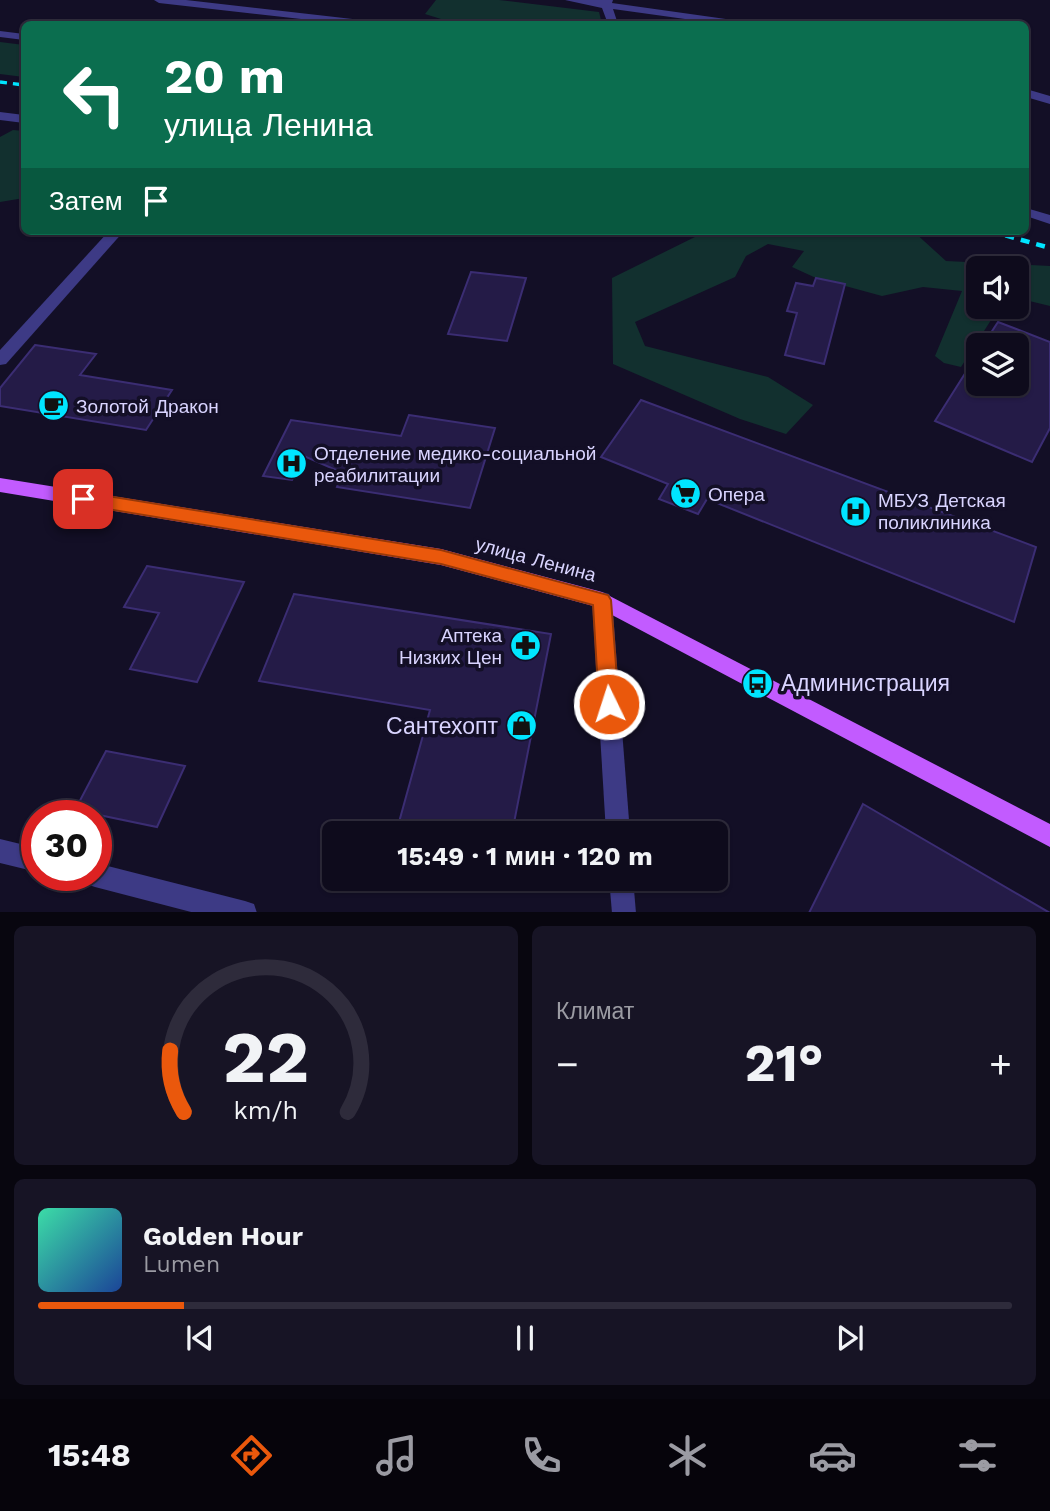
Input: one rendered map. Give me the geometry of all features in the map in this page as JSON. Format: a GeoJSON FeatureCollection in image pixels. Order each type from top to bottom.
{"type":"FeatureCollection","features":[{"type":"Feature","properties":{"kind":"main road","name":"улица Ленина"},"geometry":{"type":"LineString","coordinates":[[0,485],[441,557],[602,600],[1050,836]]}},
{"type":"Feature","properties":{"kind":"street"},"geometry":{"type":"LineString","coordinates":[[159,0],[344,21]]}},
{"type":"Feature","properties":{"kind":"street"},"geometry":{"type":"LineString","coordinates":[[570,0],[607,2],[722,21]]}},
{"type":"Feature","properties":{"kind":"street"},"geometry":{"type":"LineString","coordinates":[[607,2],[612,21]]}},
{"type":"Feature","properties":{"kind":"street"},"geometry":{"type":"LineString","coordinates":[[0,34],[21,37]]}},
{"type":"Feature","properties":{"kind":"street"},"geometry":{"type":"LineString","coordinates":[[1029,94],[1050,100]]}},
{"type":"Feature","properties":{"kind":"street"},"geometry":{"type":"LineString","coordinates":[[0,116],[21,119]]}},
{"type":"Feature","properties":{"kind":"street"},"geometry":{"type":"LineString","coordinates":[[1029,213],[1050,220]]}},
{"type":"Feature","properties":{"kind":"street"},"geometry":{"type":"LineString","coordinates":[[0,359],[113,235]]}},
{"type":"Feature","properties":{"kind":"street"},"geometry":{"type":"LineString","coordinates":[[602,600],[617,821]]}},
{"type":"Feature","properties":{"kind":"street"},"geometry":{"type":"LineString","coordinates":[[0,851],[21,856]]}},
{"type":"Feature","properties":{"kind":"street"},"geometry":{"type":"LineString","coordinates":[[112,879],[245,912]]}},
{"type":"Feature","properties":{"kind":"street"},"geometry":{"type":"LineString","coordinates":[[622,891],[624,912]]}},
{"type":"Feature","properties":{"kind":"green space"},"geometry":{"type":"Polygon","coordinates":[[[436,0],[499,0],[599,12],[601,21],[447,21],[425,14],[436,0]]]}},
{"type":"Feature","properties":{"kind":"green space"},"geometry":{"type":"Polygon","coordinates":[[[0,42],[21,45],[21,77],[0,74],[0,42]]]}},
{"type":"Feature","properties":{"kind":"green space"},"geometry":{"type":"Polygon","coordinates":[[[13,130],[21,131],[21,198],[0,202],[0,137],[13,130]]]}},
{"type":"Feature","properties":{"kind":"green space"},"geometry":{"type":"Polygon","coordinates":[[[699,235],[917,235],[946,261],[966,262],[966,319],[992,319],[983,333],[966,333],[966,359],[961,367],[944,363],[935,356],[962,291],[923,287],[882,296],[816,278],[792,267],[804,251],[768,244],[746,256],[735,277],[635,322],[645,346],[768,377],[813,405],[786,434],[740,419],[613,364],[612,278],[699,235]]]}},
{"type":"Feature","properties":{"kind":"green space"},"geometry":{"type":"Polygon","coordinates":[[[1029,265],[1050,266],[1050,306],[1029,301],[1029,265]]]}},
{"type":"Feature","properties":{"kind":"building"},"geometry":{"type":"Polygon","coordinates":[[[471,272],[526,278],[507,341],[448,334],[471,272]]]}},
{"type":"Feature","properties":{"kind":"building"},"geometry":{"type":"Polygon","coordinates":[[[816,278],[845,284],[824,364],[785,355],[797,313],[787,311],[796,283],[813,286],[816,278]]]}},
{"type":"Feature","properties":{"kind":"building"},"geometry":{"type":"Polygon","coordinates":[[[998,322],[1027,333],[991,333],[998,322]]]}},
{"type":"Feature","properties":{"kind":"building"},"geometry":{"type":"Polygon","coordinates":[[[1029,334],[1050,342],[1050,428],[1032,462],[935,421],[966,372],[966,396],[1029,396],[1029,334]]]}},
{"type":"Feature","properties":{"kind":"building"},"geometry":{"type":"Polygon","coordinates":[[[35,345],[96,354],[80,375],[172,390],[146,430],[0,406],[0,388],[35,345]]]}},
{"type":"Feature","properties":{"kind":"building"},"geometry":{"type":"Polygon","coordinates":[[[641,400],[1036,547],[1014,622],[707,499],[698,514],[659,499],[668,484],[601,457],[641,400]]]}},
{"type":"Feature","properties":{"kind":"building"},"geometry":{"type":"Polygon","coordinates":[[[409,415],[495,428],[470,508],[337,487],[343,473],[304,456],[292,480],[263,476],[291,420],[401,436],[409,415]]]}},
{"type":"Feature","properties":{"kind":"building"},"geometry":{"type":"Polygon","coordinates":[[[147,566],[244,582],[197,682],[130,669],[159,613],[124,607],[147,566]]]}},
{"type":"Feature","properties":{"kind":"building"},"geometry":{"type":"Polygon","coordinates":[[[294,594],[551,634],[514,821],[399,821],[430,710],[259,681],[294,594]]]}},
{"type":"Feature","properties":{"kind":"building"},"geometry":{"type":"Polygon","coordinates":[[[106,751],[185,766],[157,827],[112,818],[112,800],[80,800],[106,751]]]}},
{"type":"Feature","properties":{"kind":"building"},"geometry":{"type":"Polygon","coordinates":[[[863,804],[1048,912],[809,912],[863,804]]]}},
{"type":"Feature","properties":{"kind":"railway"},"geometry":{"type":"LineString","coordinates":[[0,82],[21,85]]}},
{"type":"Feature","properties":{"kind":"railway"},"geometry":{"type":"LineString","coordinates":[[1004,235],[1050,248]]}},
{"type":"Feature","properties":{"kind":"place","name":"Золотой Дракон"},"geometry":{"type":"Point","coordinates":[53,406]}},
{"type":"Feature","properties":{"kind":"place","name":"Отделение медико-социальной реабилитации"},"geometry":{"type":"Point","coordinates":[291,464]}},
{"type":"Feature","properties":{"kind":"place","name":"Опера"},"geometry":{"type":"Point","coordinates":[685,494]}},
{"type":"Feature","properties":{"kind":"place","name":"МБУЗ Детская поликлиника"},"geometry":{"type":"Point","coordinates":[855,511]}},
{"type":"Feature","properties":{"kind":"place","name":"Аптека Низких Цен"},"geometry":{"type":"Point","coordinates":[525,646]}},
{"type":"Feature","properties":{"kind":"place","name":"Администрация"},"geometry":{"type":"Point","coordinates":[758,683]}},
{"type":"Feature","properties":{"kind":"place","name":"Сантехопт"},"geometry":{"type":"Point","coordinates":[521,726]}},
{"type":"Feature","properties":{"kind":"route"},"geometry":{"type":"LineString","coordinates":[[83,499],[441,557],[602,600],[609,704]]}}]}
